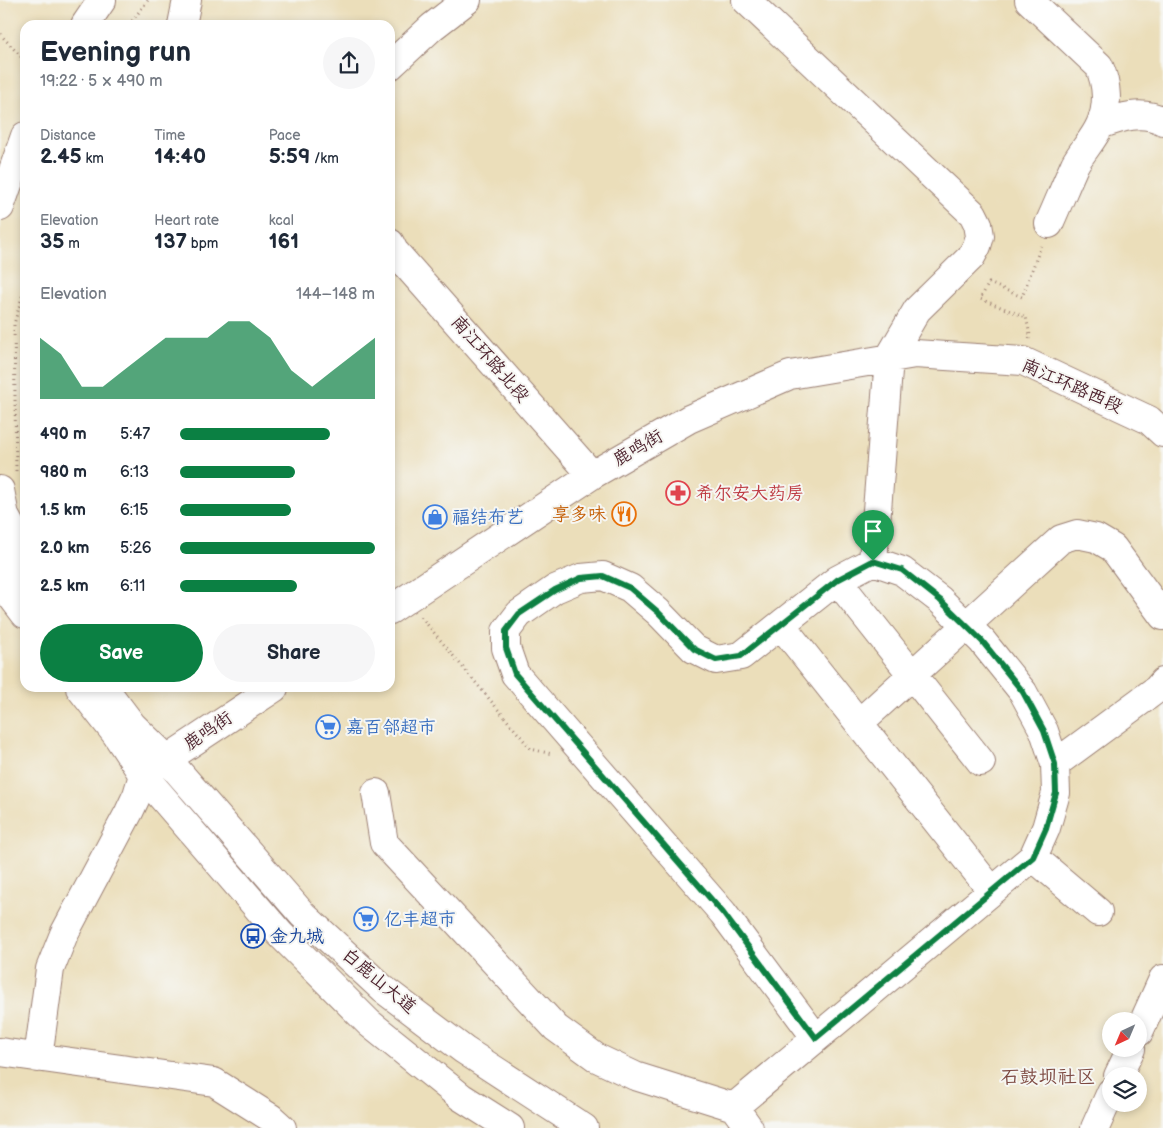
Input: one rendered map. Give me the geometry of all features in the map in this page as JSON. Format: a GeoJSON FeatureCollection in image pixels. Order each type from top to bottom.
{"type":"FeatureCollection","features":[{"type":"Feature","properties":{"kind":"main road"},"geometry":{"type":"LineString","coordinates":[[88,20],[102,0]]}},
{"type":"Feature","properties":{"kind":"main road"},"geometry":{"type":"LineString","coordinates":[[183,20],[187,0]]}},
{"type":"Feature","properties":{"kind":"main road"},"geometry":{"type":"LineString","coordinates":[[395,61],[432,27],[467,0]]}},
{"type":"Feature","properties":{"kind":"main road"},"geometry":{"type":"LineString","coordinates":[[746,0],[972,214],[978,224],[979,241],[971,257],[917,310],[902,356],[873,561]]}},
{"type":"Feature","properties":{"kind":"main road"},"geometry":{"type":"LineString","coordinates":[[1029,0],[1099,66],[1106,88],[1105,105],[1100,125],[1076,163],[1049,224]]}},
{"type":"Feature","properties":{"kind":"main road"},"geometry":{"type":"LineString","coordinates":[[1100,125],[1126,116],[1154,116],[1163,121]]}},
{"type":"Feature","properties":{"kind":"main road"},"geometry":{"type":"LineString","coordinates":[[0,207],[20,150]]}},
{"type":"Feature","properties":{"kind":"main road","name":"南江环路北段"},"geometry":{"type":"LineString","coordinates":[[395,252],[592,475]]}},
{"type":"Feature","properties":{"kind":"main road","name":"南江环路西段"},"geometry":{"type":"LineString","coordinates":[[902,356],[1023,361],[1149,420],[1163,433]]}},
{"type":"Feature","properties":{"kind":"main road","name":"鹿鸣街"},"geometry":{"type":"LineString","coordinates":[[398,604],[592,475],[689,419],[790,375],[902,356]]}},
{"type":"Feature","properties":{"kind":"main road"},"geometry":{"type":"LineString","coordinates":[[8,484],[3,512],[20,544]]}},
{"type":"Feature","properties":{"kind":"main road"},"geometry":{"type":"LineString","coordinates":[[859,723],[1060,539],[1077,534],[1096,538],[1113,548],[1163,616]]}},
{"type":"Feature","properties":{"kind":"main road"},"geometry":{"type":"LineString","coordinates":[[0,549],[20,576]]}},
{"type":"Feature","properties":{"kind":"main road"},"geometry":{"type":"LineString","coordinates":[[376,792],[384,843],[556,1028],[597,1058],[635,1076],[742,1117],[816,1038],[1033,857],[1046,828],[1056,793],[1055,764],[1044,731],[1023,692],[982,641],[940,600],[902,570],[873,561],[837,580],[741,656],[716,660],[694,649],[658,612],[630,588],[603,576],[581,578],[555,590],[519,614],[506,631],[506,648],[515,674],[723,913],[816,1038]]}},
{"type":"Feature","properties":{"kind":"main road"},"geometry":{"type":"LineString","coordinates":[[837,580],[980,762]]}},
{"type":"Feature","properties":{"kind":"main road"},"geometry":{"type":"LineString","coordinates":[[0,581],[20,607]]}},
{"type":"Feature","properties":{"kind":"main road"},"geometry":{"type":"LineString","coordinates":[[0,605],[20,628]]}},
{"type":"Feature","properties":{"kind":"main road"},"geometry":{"type":"LineString","coordinates":[[781,625],[992,891]]}},
{"type":"Feature","properties":{"kind":"main road"},"geometry":{"type":"LineString","coordinates":[[1055,764],[1157,689],[1163,682]]}},
{"type":"Feature","properties":{"kind":"main road"},"geometry":{"type":"LineString","coordinates":[[38,1058],[50,969],[64,934],[129,812],[137,795],[143,774],[107,742],[69,692]]}},
{"type":"Feature","properties":{"kind":"main road","name":"白鹿山大道"},"geometry":{"type":"LineString","coordinates":[[83,692],[116,734],[143,774],[280,934],[369,1023],[461,1097],[510,1128]]}},
{"type":"Feature","properties":{"kind":"main road","name":"白鹿山大道"},"geometry":{"type":"LineString","coordinates":[[107,692],[132,725],[167,759],[303,915],[384,989],[464,1050],[584,1128]]}},
{"type":"Feature","properties":{"kind":"main road"},"geometry":{"type":"LineString","coordinates":[[121,692],[139,715],[167,759]]}},
{"type":"Feature","properties":{"kind":"main road","name":"鹿鸣街"},"geometry":{"type":"LineString","coordinates":[[143,774],[268,692]]}},
{"type":"Feature","properties":{"kind":"main road"},"geometry":{"type":"LineString","coordinates":[[1033,857],[1098,912]]}},
{"type":"Feature","properties":{"kind":"main road"},"geometry":{"type":"LineString","coordinates":[[1148,1012],[1163,978]]}},
{"type":"Feature","properties":{"kind":"main road"},"geometry":{"type":"LineString","coordinates":[[0,1052],[214,1082],[271,1125]]}},
{"type":"Feature","properties":{"kind":"main road"},"geometry":{"type":"LineString","coordinates":[[1095,1128],[1102,1112]]}},
{"type":"Feature","properties":{"kind":"path"},"geometry":{"type":"LineString","coordinates":[[133,20],[148,0]]}},
{"type":"Feature","properties":{"kind":"path"},"geometry":{"type":"LineString","coordinates":[[0,34],[20,56]]}},
{"type":"Feature","properties":{"kind":"path"},"geometry":{"type":"LineString","coordinates":[[1023,361],[1030,336],[1026,317],[980,299],[989,283],[1022,298],[1049,224]]}},
{"type":"Feature","properties":{"kind":"path"},"geometry":{"type":"LineString","coordinates":[[8,484],[14,324],[20,304]]}},
{"type":"Feature","properties":{"kind":"path"},"geometry":{"type":"LineString","coordinates":[[398,604],[531,749],[592,762]]}},
{"type":"Feature","properties":{"kind":"place","name":"希尔安大药房"},"geometry":{"type":"Point","coordinates":[678,493]}},
{"type":"Feature","properties":{"kind":"place","name":"享多味"},"geometry":{"type":"Point","coordinates":[624,514]}},
{"type":"Feature","properties":{"kind":"place","name":"福结布艺"},"geometry":{"type":"Point","coordinates":[435,517]}},
{"type":"Feature","properties":{"kind":"place","name":"嘉百邻超市"},"geometry":{"type":"Point","coordinates":[328,727]}},
{"type":"Feature","properties":{"kind":"place","name":"亿丰超市"},"geometry":{"type":"Point","coordinates":[366,919]}},
{"type":"Feature","properties":{"kind":"place","name":"金九城"},"geometry":{"type":"Point","coordinates":[253,936]}},
{"type":"Feature","properties":{"kind":"district","name":"石鼓坝社区"},"geometry":{"type":"Point","coordinates":[1048,1077]}},
{"type":"Feature","properties":{"kind":"route"},"geometry":{"type":"LineString","coordinates":[[873,561],[902,570],[940,600],[982,641],[1023,692],[1044,731],[1055,764],[1056,793],[1046,828],[1033,857],[816,1038],[723,913],[515,674],[506,648],[506,631],[519,614],[555,590],[581,578],[603,576],[630,588],[658,612],[694,649],[716,660],[741,656],[837,580],[873,561]]}}]}
